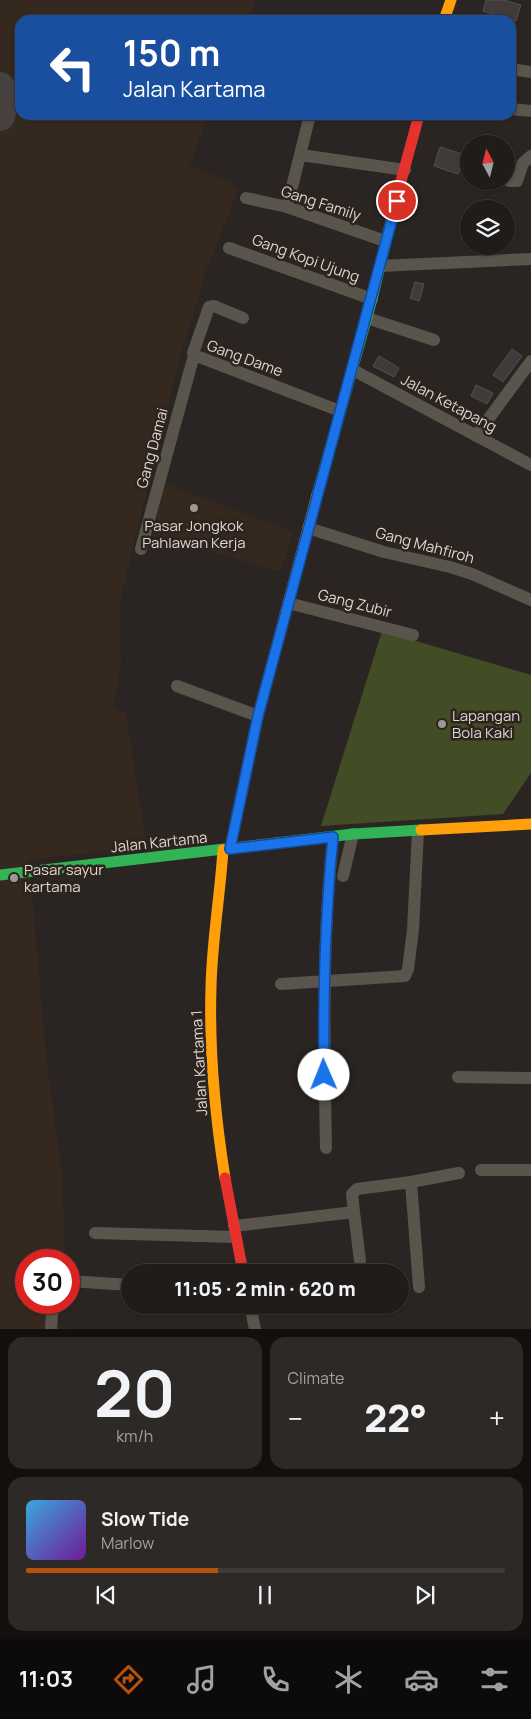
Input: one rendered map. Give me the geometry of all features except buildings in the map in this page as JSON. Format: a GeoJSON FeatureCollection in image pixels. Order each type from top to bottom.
{"type":"FeatureCollection","features":[{"type":"Feature","properties":{"kind":"street"},"geometry":{"type":"LineString","coordinates":[[446,15],[451,0]]}},
{"type":"Feature","properties":{"kind":"street"},"geometry":{"type":"LineString","coordinates":[[516,70],[531,72]]}},
{"type":"Feature","properties":{"kind":"street"},"geometry":{"type":"LineString","coordinates":[[516,110],[531,111]]}},
{"type":"Feature","properties":{"kind":"street"},"geometry":{"type":"LineString","coordinates":[[287,207],[309,120]]}},
{"type":"Feature","properties":{"kind":"street","name":"Jalan Kartama 1"},"geometry":{"type":"LineString","coordinates":[[240,1264],[218,1127],[212,1043],[211,986],[227,850],[258,716],[367,318],[385,241],[418,120]]}},
{"type":"Feature","properties":{"kind":"street"},"geometry":{"type":"LineString","coordinates":[[301,155],[405,170]]}},
{"type":"Feature","properties":{"kind":"street"},"geometry":{"type":"LineString","coordinates":[[515,181],[517,181],[522,163],[531,156]]}},
{"type":"Feature","properties":{"kind":"street","name":"Gang Family"},"geometry":{"type":"LineString","coordinates":[[246,198],[287,207],[385,241]]}},
{"type":"Feature","properties":{"kind":"street","name":"Gang Kopi Ujung"},"geometry":{"type":"LineString","coordinates":[[229,248],[372,299]]}},
{"type":"Feature","properties":{"kind":"street"},"geometry":{"type":"LineString","coordinates":[[380,266],[531,259]]}},
{"type":"Feature","properties":{"kind":"street","name":"Gang Dame"},"geometry":{"type":"LineString","coordinates":[[243,318],[214,306],[209,307],[193,353],[194,355],[340,411]]}},
{"type":"Feature","properties":{"kind":"street"},"geometry":{"type":"LineString","coordinates":[[367,318],[434,340]]}},
{"type":"Feature","properties":{"kind":"street","name":"Gang Damai"},"geometry":{"type":"LineString","coordinates":[[141,549],[194,355]]}},
{"type":"Feature","properties":{"kind":"street"},"geometry":{"type":"LineString","coordinates":[[476,436],[531,361]]}},
{"type":"Feature","properties":{"kind":"street","name":"Jalan Ketapang"},"geometry":{"type":"LineString","coordinates":[[352,370],[531,466]]}},
{"type":"Feature","properties":{"kind":"street","name":"Gang Mahfiroh"},"geometry":{"type":"LineString","coordinates":[[308,528],[384,552],[472,574],[531,600]]}},
{"type":"Feature","properties":{"kind":"street","name":"Gang Zubir"},"geometry":{"type":"LineString","coordinates":[[288,603],[413,635]]}},
{"type":"Feature","properties":{"kind":"street"},"geometry":{"type":"LineString","coordinates":[[177,686],[258,716]]}},
{"type":"Feature","properties":{"kind":"street","name":"Jalan Kartama"},"geometry":{"type":"LineString","coordinates":[[0,875],[353,834],[531,824]]}},
{"type":"Feature","properties":{"kind":"street"},"geometry":{"type":"LineString","coordinates":[[281,984],[324,980],[401,978],[407,974],[416,893],[418,831]]}},
{"type":"Feature","properties":{"kind":"street"},"geometry":{"type":"LineString","coordinates":[[343,876],[353,834]]}},
{"type":"Feature","properties":{"kind":"street"},"geometry":{"type":"LineString","coordinates":[[326,1148],[324,980],[327,891],[333,837]]}},
{"type":"Feature","properties":{"kind":"street"},"geometry":{"type":"LineString","coordinates":[[458,1077],[531,1078]]}},
{"type":"Feature","properties":{"kind":"street"},"geometry":{"type":"LineString","coordinates":[[480,1170],[531,1170]]}},
{"type":"Feature","properties":{"kind":"street"},"geometry":{"type":"LineString","coordinates":[[360,1260],[352,1194],[355,1190],[459,1173]]}},
{"type":"Feature","properties":{"kind":"street"},"geometry":{"type":"LineString","coordinates":[[411,1182],[419,1287]]}},
{"type":"Feature","properties":{"kind":"street"},"geometry":{"type":"LineString","coordinates":[[95,1233],[234,1232],[354,1212]]}},
{"type":"Feature","properties":{"kind":"street"},"geometry":{"type":"LineString","coordinates":[[80,1282],[121,1284]]}},
{"type":"Feature","properties":{"kind":"street"},"geometry":{"type":"LineString","coordinates":[[51,1329],[52,1314]]}},
{"type":"Feature","properties":{"kind":"street"},"geometry":{"type":"LineString","coordinates":[[252,1314],[255,1329]]}},
{"type":"Feature","properties":{"kind":"shaded area"},"geometry":{"type":"Polygon","coordinates":[[[0,0],[255,0],[250,15],[15,15],[15,120],[206,120],[190,166],[232,182],[231,185],[239,188],[207,269],[179,361],[120,601],[121,668],[113,705],[126,714],[147,846],[29,860],[46,1056],[62,1172],[65,1249],[15,1249],[15,1314],[57,1314],[56,1324],[71,1329],[0,1329],[0,0]]]}},
{"type":"Feature","properties":{"kind":"shaded area","name":"Pasar Jongkok Pahlawan Kerja"},"geometry":{"type":"Polygon","coordinates":[[[164,483],[294,532],[280,571],[153,536],[164,483]]]}},
{"type":"Feature","properties":{"kind":"green space","name":"Lapangan Bola Kaki"},"geometry":{"type":"Polygon","coordinates":[[[382,631],[531,675],[531,773],[503,814],[321,826],[382,631]]]}},
{"type":"Feature","properties":{"kind":"taxiway"},"geometry":{"type":"LineString","coordinates":[[0,87],[4,101],[0,116]]}},
{"type":"Feature","properties":{"kind":"traffic: fast"},"geometry":{"type":"LineString","coordinates":[[317,495],[372,299],[398,192]]}},
{"type":"Feature","properties":{"kind":"traffic: fast"},"geometry":{"type":"LineString","coordinates":[[0,875],[353,834],[421,830]]}},
{"type":"Feature","properties":{"kind":"traffic: slow"},"geometry":{"type":"LineString","coordinates":[[446,15],[451,0]]}},
{"type":"Feature","properties":{"kind":"traffic: slow"},"geometry":{"type":"LineString","coordinates":[[230,849],[258,716],[317,495]]}},
{"type":"Feature","properties":{"kind":"traffic: slow"},"geometry":{"type":"LineString","coordinates":[[421,830],[531,824]]}},
{"type":"Feature","properties":{"kind":"traffic: slow"},"geometry":{"type":"LineString","coordinates":[[223,850],[213,953],[211,1035],[218,1131],[225,1178]]}},
{"type":"Feature","properties":{"kind":"traffic: jam"},"geometry":{"type":"LineString","coordinates":[[398,192],[418,120]]}},
{"type":"Feature","properties":{"kind":"traffic: jam"},"geometry":{"type":"LineString","coordinates":[[225,1178],[241,1264]]}},
{"type":"Feature","properties":{"kind":"place","name":"Pasar Jongkok Pahlawan Kerja"},"geometry":{"type":"Point","coordinates":[194,508]}},
{"type":"Feature","properties":{"kind":"place","name":"Lapangan Bola Kaki"},"geometry":{"type":"Point","coordinates":[442,724]}},
{"type":"Feature","properties":{"kind":"place","name":"Pasar sayur kartama"},"geometry":{"type":"Point","coordinates":[14,878]}},
{"type":"Feature","properties":{"kind":"route"},"geometry":{"type":"LineString","coordinates":[[324,1075],[324,959],[327,891],[333,837],[230,849],[248,756],[258,716],[397,201]]}}]}
